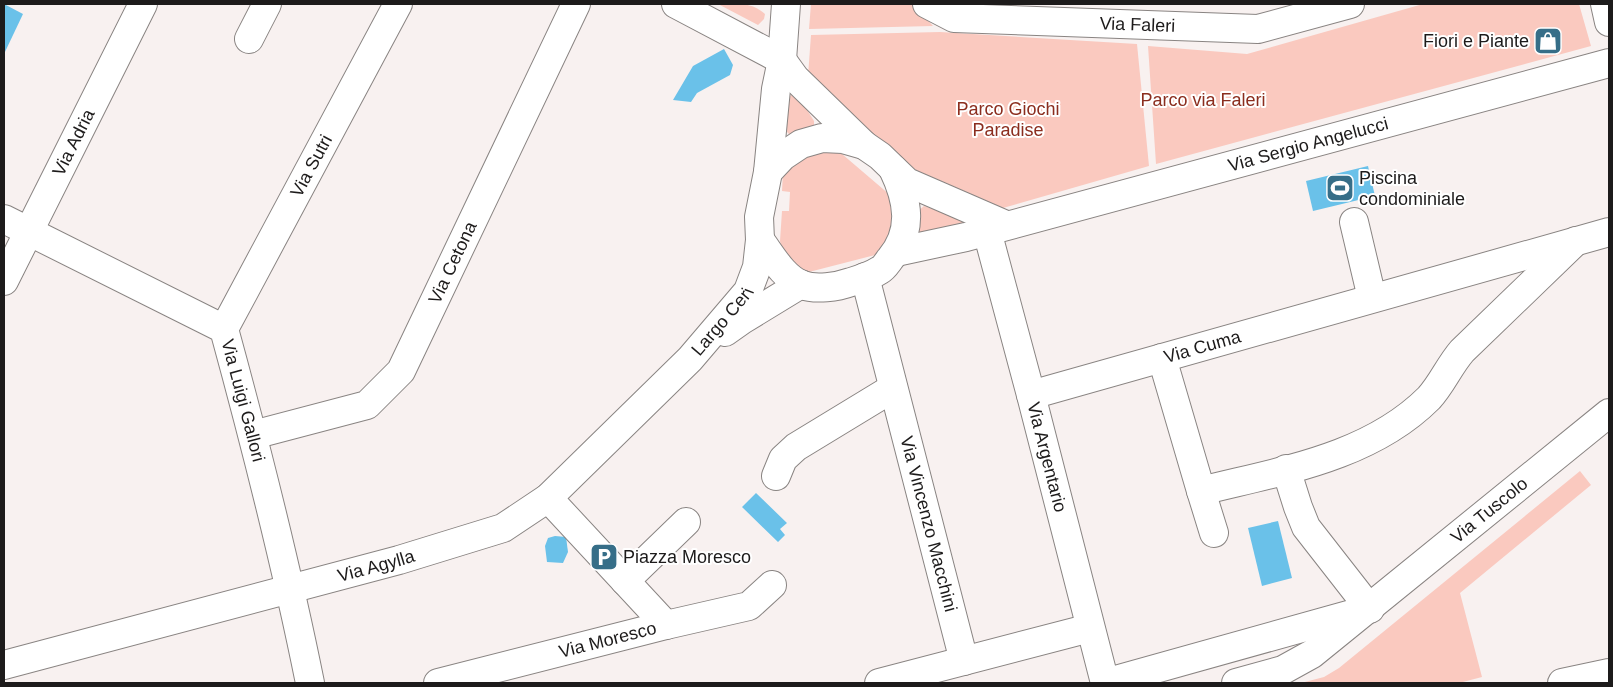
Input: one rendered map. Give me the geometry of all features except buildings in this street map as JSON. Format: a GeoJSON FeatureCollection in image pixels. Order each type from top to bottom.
{"type":"FeatureCollection","features":[{"type":"Feature","properties":{"kind":"street","name":"Via Adria"},"geometry":{"type":"LineString","coordinates":[[4,281],[143,4]]}},
{"type":"Feature","properties":{"kind":"street"},"geometry":{"type":"LineString","coordinates":[[249,39],[267,4]]}},
{"type":"Feature","properties":{"kind":"street","name":"Via Sutri"},"geometry":{"type":"LineString","coordinates":[[224,329],[398,4]]}},
{"type":"Feature","properties":{"kind":"street","name":"Via Cetona"},"geometry":{"type":"LineString","coordinates":[[253,435],[367,405],[401,371],[576,4]]}},
{"type":"Feature","properties":{"kind":"street"},"geometry":{"type":"LineString","coordinates":[[676,4],[782,60],[795,78],[864,145],[880,156],[908,182],[997,228]]}},
{"type":"Feature","properties":{"kind":"street","name":"Via Faleri"},"geometry":{"type":"LineString","coordinates":[[927,4],[954,18],[1258,29],[1350,4]]}},
{"type":"Feature","properties":{"kind":"street","name":"Largo Ceri"},"geometry":{"type":"LineString","coordinates":[[690,358],[748,290],[757,267],[760,240],[759,217],[768,172],[776,89],[782,60],[781,6]]}},
{"type":"Feature","properties":{"kind":"street","name":"Via Sergio Angelucci"},"geometry":{"type":"LineString","coordinates":[[997,228],[1609,63]]}},
{"type":"Feature","properties":{"kind":"street"},"geometry":{"type":"LineString","coordinates":[[768,172],[783,156],[801,144],[822,138],[843,139],[864,145]]}},
{"type":"Feature","properties":{"kind":"street"},"geometry":{"type":"LineString","coordinates":[[760,240],[782,271],[802,284],[820,288],[845,284],[882,270],[896,252],[904,232],[907,210],[902,189],[893,169]]}},
{"type":"Feature","properties":{"kind":"street","name":"Via Luigi Gallori"},"geometry":{"type":"LineString","coordinates":[[4,219],[224,329],[253,435],[291,592],[310,683]]}},
{"type":"Feature","properties":{"kind":"street"},"geometry":{"type":"LineString","coordinates":[[1354,222],[1372,298]]}},
{"type":"Feature","properties":{"kind":"street"},"geometry":{"type":"LineString","coordinates":[[896,252],[997,228]]}},
{"type":"Feature","properties":{"kind":"street","name":"Via Argentario"},"geometry":{"type":"LineString","coordinates":[[997,228],[1031,395],[1105,683]]}},
{"type":"Feature","properties":{"kind":"street","name":"Via Cuma"},"geometry":{"type":"LineString","coordinates":[[1031,395],[1609,232]]}},
{"type":"Feature","properties":{"kind":"street"},"geometry":{"type":"LineString","coordinates":[[1201,491],[1337,454],[1357,447],[1383,432],[1421,405],[1441,383],[1454,360],[1462,351],[1576,241]]}},
{"type":"Feature","properties":{"kind":"street","name":"Via Vincenzo Macchini"},"geometry":{"type":"LineString","coordinates":[[865,277],[964,661]]}},
{"type":"Feature","properties":{"kind":"street","name":"Largo Ceri"},"geometry":{"type":"LineString","coordinates":[[690,358],[742,320],[802,284]]}},
{"type":"Feature","properties":{"kind":"street","name":"Via Agylla"},"geometry":{"type":"LineString","coordinates":[[4,665],[291,592],[503,528],[548,498],[690,358]]}},
{"type":"Feature","properties":{"kind":"street"},"geometry":{"type":"LineString","coordinates":[[1162,358],[1214,533]]}},
{"type":"Feature","properties":{"kind":"street"},"geometry":{"type":"LineString","coordinates":[[776,476],[783,459],[792,450],[893,388]]}},
{"type":"Feature","properties":{"kind":"street","name":"Via Tuscolo"},"geometry":{"type":"LineString","coordinates":[[1236,683],[1283,670],[1302,661],[1329,642],[1609,413]]}},
{"type":"Feature","properties":{"kind":"street"},"geometry":{"type":"LineString","coordinates":[[1286,469],[1306,528],[1370,609]]}},
{"type":"Feature","properties":{"kind":"street"},"geometry":{"type":"LineString","coordinates":[[548,498],[666,625]]}},
{"type":"Feature","properties":{"kind":"street"},"geometry":{"type":"LineString","coordinates":[[625,581],[686,522]]}},
{"type":"Feature","properties":{"kind":"street","name":"Via Moresco"},"geometry":{"type":"LineString","coordinates":[[438,683],[666,625],[749,606],[772,585]]}},
{"type":"Feature","properties":{"kind":"street","name":"Via Tuscolo"},"geometry":{"type":"LineString","coordinates":[[1105,683],[1370,609]]}},
{"type":"Feature","properties":{"kind":"street"},"geometry":{"type":"LineString","coordinates":[[879,683],[1090,628]]}},
{"type":"Feature","properties":{"kind":"street"},"geometry":{"type":"LineString","coordinates":[[1571,681],[1609,667]]}},
{"type":"Feature","properties":{"kind":"street"},"geometry":{"type":"LineString","coordinates":[[1571,681],[1609,674]]}},
{"type":"Feature","properties":{"kind":"green space"},"geometry":{"type":"Polygon","coordinates":[[[718,4],[748,5],[765,14],[764,19],[758,25],[718,4]]]}},
{"type":"Feature","properties":{"kind":"green space"},"geometry":{"type":"Polygon","coordinates":[[[811,4],[913,4],[933,26],[809,29],[811,4]]]}},
{"type":"Feature","properties":{"kind":"green space","name":"Parco via Faleri"},"geometry":{"type":"Polygon","coordinates":[[[1423,4],[1579,4],[1591,46],[1156,164],[1148,46],[1247,54],[1423,4]]]}},
{"type":"Feature","properties":{"kind":"green space","name":"Parco Giochi Paradise"},"geometry":{"type":"Polygon","coordinates":[[[940,32],[1137,44],[1149,166],[1003,208],[902,164],[808,76],[811,35],[940,32]]]}},
{"type":"Feature","properties":{"kind":"green space"},"geometry":{"type":"Polygon","coordinates":[[[791,95],[799,97],[814,121],[814,126],[791,136],[785,130],[791,95]]]}},
{"type":"Feature","properties":{"kind":"green space"},"geometry":{"type":"Polygon","coordinates":[[[808,152],[842,154],[890,195],[895,210],[893,233],[879,254],[809,272],[797,270],[783,254],[780,241],[782,211],[789,211],[790,192],[782,191],[783,172],[808,152]]]}},
{"type":"Feature","properties":{"kind":"green space"},"geometry":{"type":"Polygon","coordinates":[[[924,206],[962,219],[967,222],[967,225],[917,241],[917,212],[924,206]]]}},
{"type":"Feature","properties":{"kind":"green space"},"geometry":{"type":"Polygon","coordinates":[[[1580,471],[1591,485],[1460,593],[1482,677],[1459,683],[1301,683],[1324,677],[1339,668],[1580,471]]]}},
{"type":"Feature","properties":{"kind":"water"},"geometry":{"type":"Polygon","coordinates":[[[4,4],[23,14],[4,54],[4,4]]]}},
{"type":"Feature","properties":{"kind":"water"},"geometry":{"type":"Polygon","coordinates":[[[724,49],[733,65],[730,75],[697,93],[691,102],[673,100],[693,66],[724,49]]]}},
{"type":"Feature","properties":{"kind":"water","name":"Piscina condominiale"},"geometry":{"type":"Polygon","coordinates":[[[1368,166],[1375,196],[1313,211],[1306,181],[1368,166]]]}},
{"type":"Feature","properties":{"kind":"water"},"geometry":{"type":"Polygon","coordinates":[[[756,493],[787,523],[780,529],[785,535],[778,542],[742,507],[756,493]]]}},
{"type":"Feature","properties":{"kind":"water"},"geometry":{"type":"Polygon","coordinates":[[[1278,521],[1292,578],[1262,586],[1248,528],[1278,521]]]}},
{"type":"Feature","properties":{"kind":"water"},"geometry":{"type":"Polygon","coordinates":[[[555,536],[566,537],[568,552],[563,563],[547,562],[545,546],[548,538],[555,536]]]}},
{"type":"Feature","properties":{"kind":"place","name":"Fiori e Piante"},"geometry":{"type":"Point","coordinates":[1548,41]}},
{"type":"Feature","properties":{"kind":"place","name":"Piscina condominiale"},"geometry":{"type":"Point","coordinates":[1340,188]}},
{"type":"Feature","properties":{"kind":"place","name":"Piazza Moresco"},"geometry":{"type":"Point","coordinates":[604,557]}}]}
